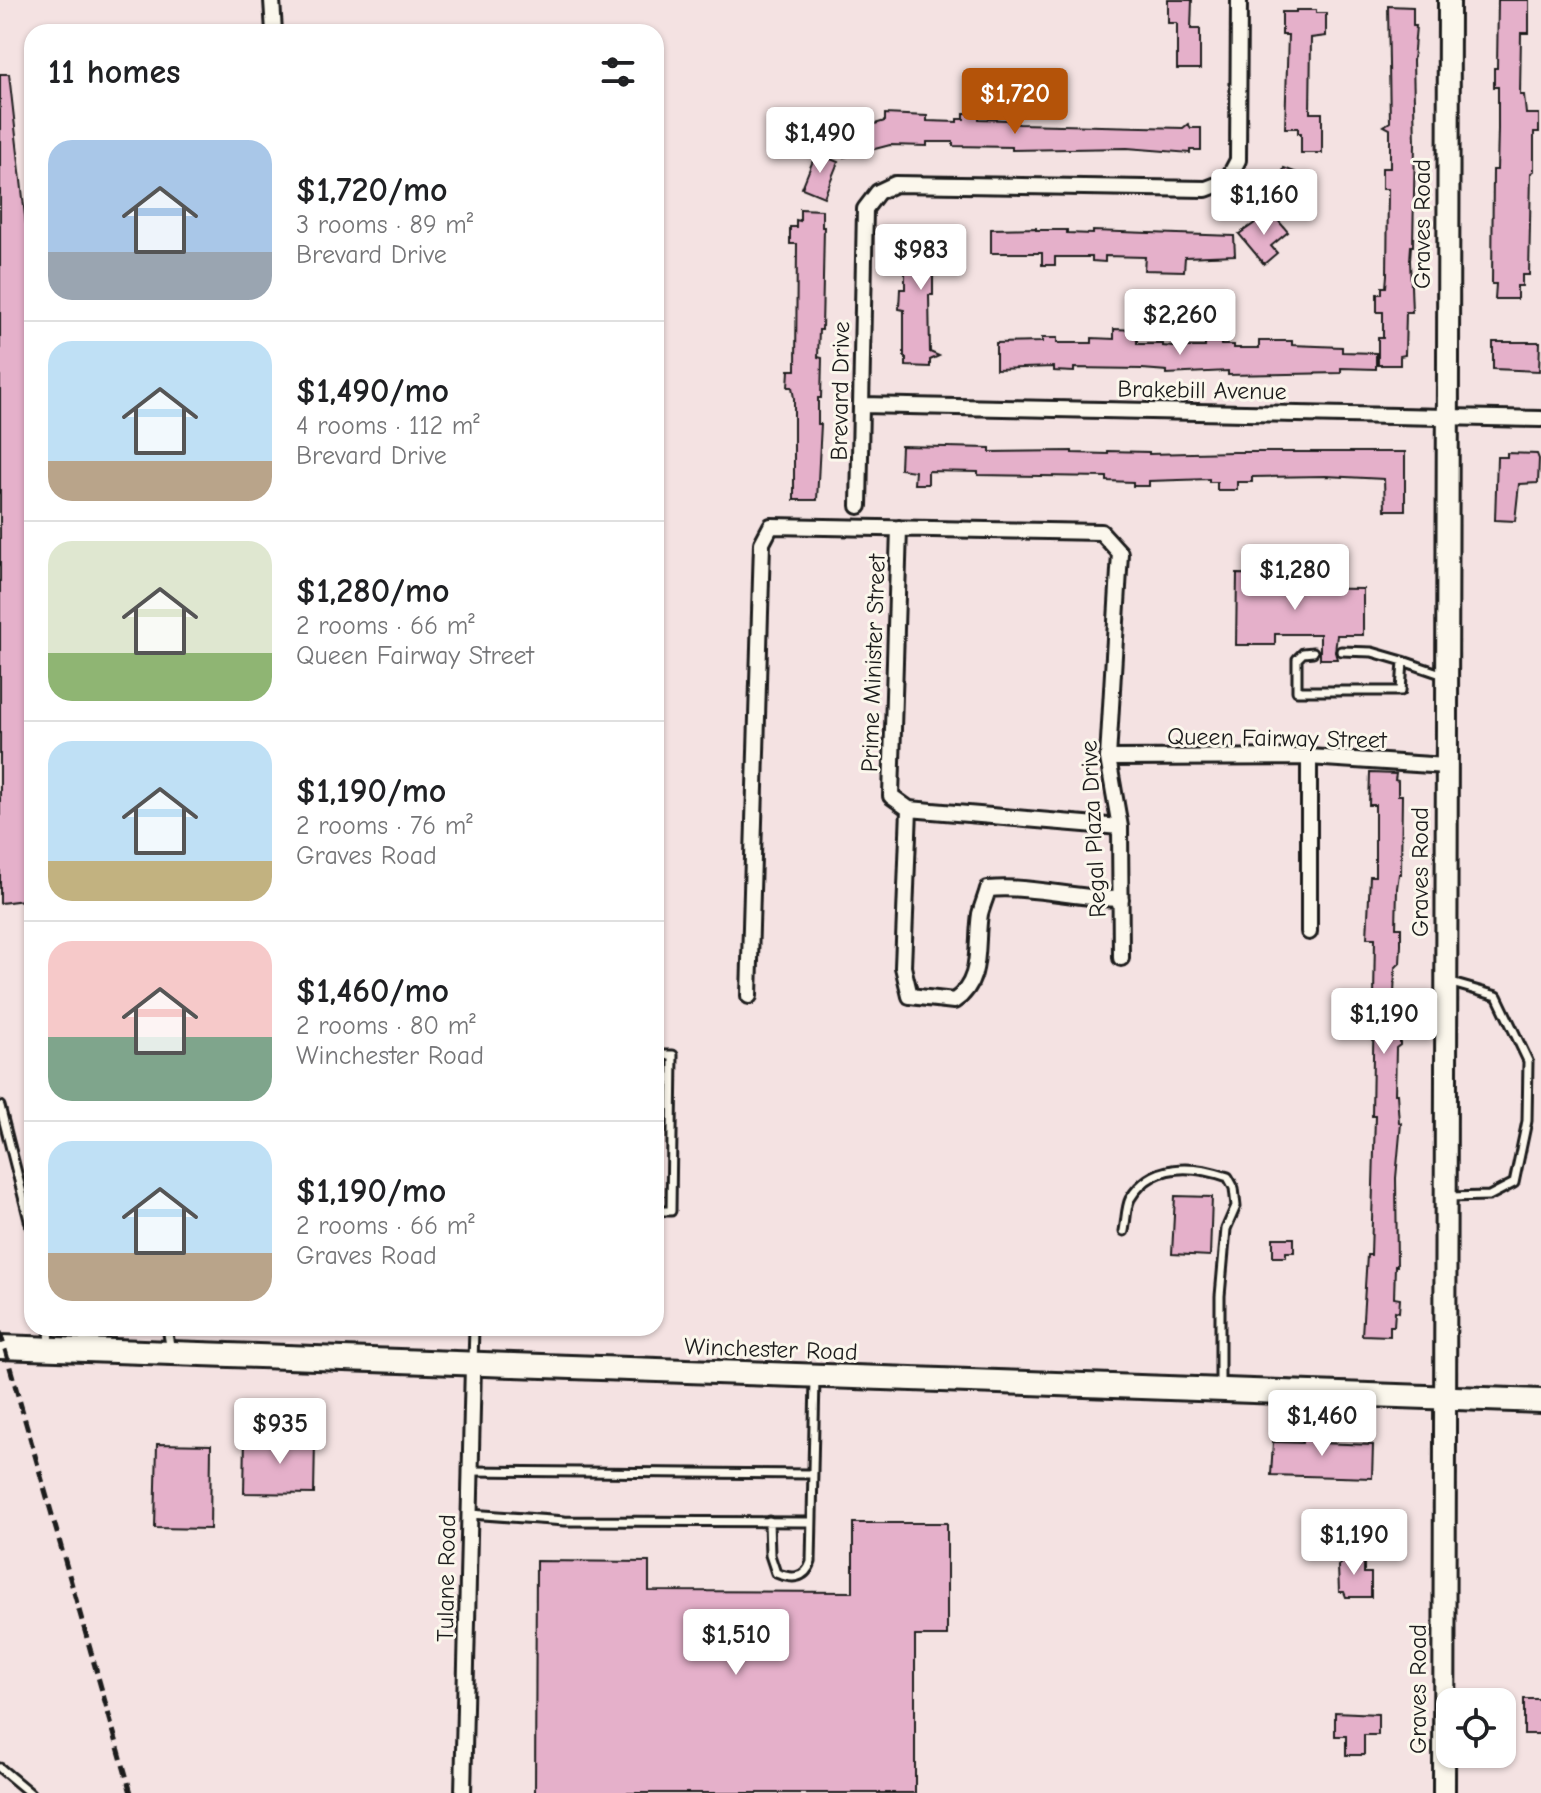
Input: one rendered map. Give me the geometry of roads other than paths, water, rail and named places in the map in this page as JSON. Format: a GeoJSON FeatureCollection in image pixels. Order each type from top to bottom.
{"type":"FeatureCollection","features":[{"type":"Feature","properties":{"kind":"main road","name":"Winchester Road"},"geometry":{"type":"LineString","coordinates":[[0,1347],[50,1338],[171,1353],[1541,1401]]}},
{"type":"Feature","properties":{"kind":"street"},"geometry":{"type":"LineString","coordinates":[[272,0],[274,24]]}},
{"type":"Feature","properties":{"kind":"street","name":"Brevard Drive"},"geometry":{"type":"LineString","coordinates":[[859,506],[865,209],[878,192],[895,184],[1206,189],[1227,181],[1238,160],[1239,0]]}},
{"type":"Feature","properties":{"kind":"street","name":"Graves Road"},"geometry":{"type":"LineString","coordinates":[[1444,1793],[1449,0]]}},
{"type":"Feature","properties":{"kind":"street","name":"Brakebill Avenue"},"geometry":{"type":"LineString","coordinates":[[862,405],[1541,419]]}},
{"type":"Feature","properties":{"kind":"street","name":"Prime Minister Street"},"geometry":{"type":"LineString","coordinates":[[749,996],[762,543],[771,526],[899,528],[891,796],[909,809]]}},
{"type":"Feature","properties":{"kind":"street","name":"Regal Plaza Drive"},"geometry":{"type":"LineString","coordinates":[[899,528],[1101,532],[1120,553],[1108,758],[1120,827],[1121,958]]}},
{"type":"Feature","properties":{"kind":"street"},"geometry":{"type":"LineString","coordinates":[[1309,757],[1309,932]]}},
{"type":"Feature","properties":{"kind":"street","name":"Queen Fairway Street"},"geometry":{"type":"LineString","coordinates":[[1108,758],[1309,757],[1446,766]]}},
{"type":"Feature","properties":{"kind":"street"},"geometry":{"type":"LineString","coordinates":[[1120,827],[909,809],[903,967],[910,996],[954,1001],[964,994],[976,974],[981,911],[988,889],[1121,899]]}},
{"type":"Feature","properties":{"kind":"street","name":"Tulane Road"},"geometry":{"type":"LineString","coordinates":[[463,1793],[473,1365]]}},
{"type":"Feature","properties":{"kind":"lane"},"geometry":{"type":"LineString","coordinates":[[1341,651],[1372,652],[1446,676]]}},
{"type":"Feature","properties":{"kind":"lane"},"geometry":{"type":"LineString","coordinates":[[1313,652],[1303,653],[1297,659],[1297,691],[1401,691],[1403,661]]}},
{"type":"Feature","properties":{"kind":"lane"},"geometry":{"type":"LineString","coordinates":[[1445,982],[1497,996],[1528,1061],[1527,1121],[1514,1183],[1489,1196],[1445,1197]]}},
{"type":"Feature","properties":{"kind":"lane"},"geometry":{"type":"LineString","coordinates":[[664,1055],[673,1055],[671,1211],[664,1211]]}},
{"type":"Feature","properties":{"kind":"lane"},"geometry":{"type":"LineString","coordinates":[[0,1106],[24,1200]]}},
{"type":"Feature","properties":{"kind":"lane"},"geometry":{"type":"LineString","coordinates":[[1124,1231],[1129,1200],[1150,1179],[1174,1168],[1199,1168],[1228,1177],[1234,1188],[1236,1206],[1226,1229],[1220,1296],[1220,1391]]}},
{"type":"Feature","properties":{"kind":"lane"},"geometry":{"type":"LineString","coordinates":[[168,1336],[171,1353]]}},
{"type":"Feature","properties":{"kind":"lane"},"geometry":{"type":"LineString","coordinates":[[473,1365],[474,1336]]}},
{"type":"Feature","properties":{"kind":"lane"},"geometry":{"type":"LineString","coordinates":[[769,1521],[771,1564],[776,1573],[789,1578],[800,1576],[808,1570],[811,1562],[815,1376]]}},
{"type":"Feature","properties":{"kind":"lane"},"geometry":{"type":"LineString","coordinates":[[471,1471],[812,1474]]}},
{"type":"Feature","properties":{"kind":"lane"},"geometry":{"type":"LineString","coordinates":[[470,1514],[565,1521],[810,1522]]}},
{"type":"Feature","properties":{"kind":"lane"},"geometry":{"type":"LineString","coordinates":[[0,1768],[30,1793]]}},
{"type":"Feature","properties":{"kind":"railway"},"geometry":{"type":"LineString","coordinates":[[0,1332],[131,1793]]}}]}
